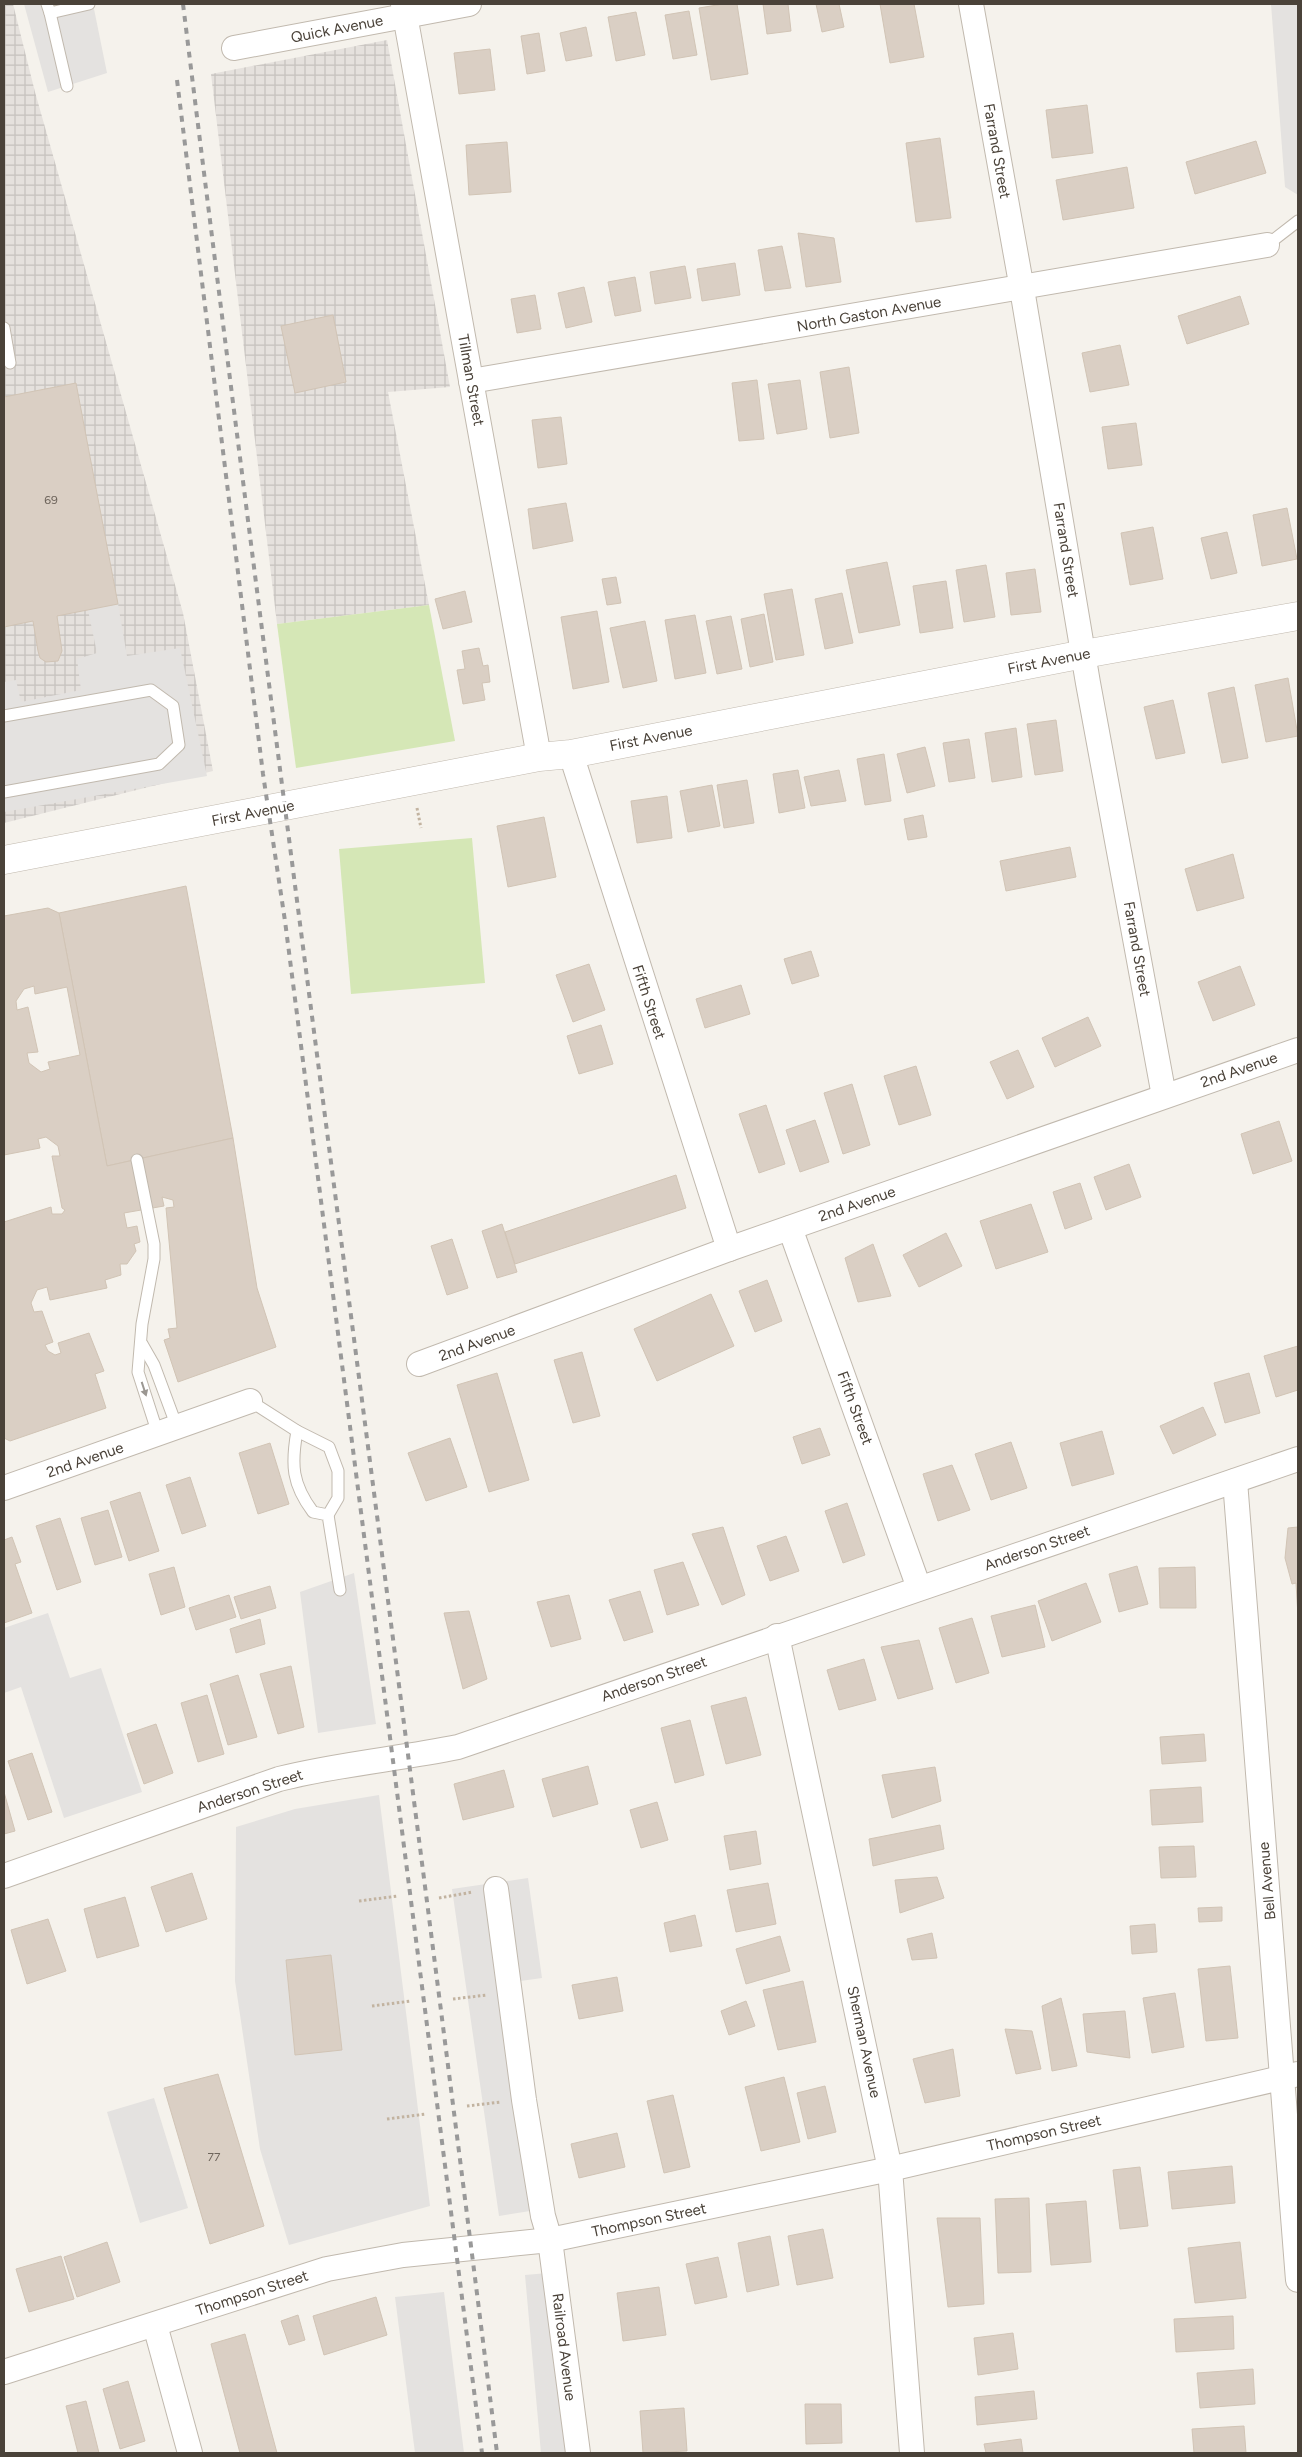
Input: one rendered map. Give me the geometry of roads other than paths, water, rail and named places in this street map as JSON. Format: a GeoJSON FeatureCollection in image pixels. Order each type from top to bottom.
{"type":"FeatureCollection","features":[{"type":"Feature","properties":{"kind":"street","name":"Quick Avenue"},"geometry":{"type":"LineString","coordinates":[[234,48],[404,10],[469,4]]}},
{"type":"Feature","properties":{"kind":"street","name":"Farrand Street"},"geometry":{"type":"LineString","coordinates":[[971,4],[1022,288],[1084,654],[1164,1096]]}},
{"type":"Feature","properties":{"kind":"street","name":"Tillman Street"},"geometry":{"type":"LineString","coordinates":[[404,10],[539,757]]}},
{"type":"Feature","properties":{"kind":"street","name":"North Gaston Avenue"},"geometry":{"type":"LineString","coordinates":[[471,381],[1267,245]]}},
{"type":"Feature","properties":{"kind":"street","name":"First Avenue"},"geometry":{"type":"LineString","coordinates":[[4,860],[539,757],[571,754],[1084,654],[1298,616]]}},
{"type":"Feature","properties":{"kind":"street","name":"Fifth Street"},"geometry":{"type":"LineString","coordinates":[[571,754],[729,1249]]}},
{"type":"Feature","properties":{"kind":"street","name":"2nd Avenue"},"geometry":{"type":"LineString","coordinates":[[418,1364],[729,1249],[1298,1050]]}},
{"type":"Feature","properties":{"kind":"street","name":"Fifth Street"},"geometry":{"type":"LineString","coordinates":[[790,1228],[919,1588]]}},
{"type":"Feature","properties":{"kind":"street","name":"2nd Avenue"},"geometry":{"type":"LineString","coordinates":[[4,1488],[250,1401]]}},
{"type":"Feature","properties":{"kind":"street","name":"Anderson Street"},"geometry":{"type":"LineString","coordinates":[[4,1876],[279,1779],[311,1771],[409,1757],[458,1746],[1298,1459]]}},
{"type":"Feature","properties":{"kind":"street","name":"Bell Avenue"},"geometry":{"type":"LineString","coordinates":[[1235,1481],[1291,2076],[1298,2280]]}},
{"type":"Feature","properties":{"kind":"street","name":"Sherman Avenue"},"geometry":{"type":"LineString","coordinates":[[777,1636],[890,2169],[912,2453]]}},
{"type":"Feature","properties":{"kind":"street","name":"Railroad Avenue"},"geometry":{"type":"LineString","coordinates":[[496,1889],[524,2100],[544,2216],[550,2240],[578,2453]]}},
{"type":"Feature","properties":{"kind":"street","name":"Thompson Street"},"geometry":{"type":"LineString","coordinates":[[4,2372],[155,2325],[304,2275],[363,2261],[550,2240],[890,2169],[1291,2076]]}},
{"type":"Feature","properties":{"kind":"street"},"geometry":{"type":"LineString","coordinates":[[155,2325],[190,2453]]}},
{"type":"Feature","properties":{"kind":"lane"},"geometry":{"type":"LineString","coordinates":[[67,86],[49,9],[89,4]]}},
{"type":"Feature","properties":{"kind":"lane"},"geometry":{"type":"LineString","coordinates":[[1267,245],[1298,221]]}},
{"type":"Feature","properties":{"kind":"lane"},"geometry":{"type":"LineString","coordinates":[[4,328],[10,362]]}},
{"type":"Feature","properties":{"kind":"lane"},"geometry":{"type":"LineString","coordinates":[[4,716],[152,690],[173,706],[179,745],[159,764],[4,792]]}},
{"type":"Feature","properties":{"kind":"lane"},"geometry":{"type":"LineString","coordinates":[[137,1160],[154,1244],[154,1259],[142,1324],[142,1344],[138,1372],[167,1431]]}},
{"type":"Feature","properties":{"kind":"lane"},"geometry":{"type":"LineString","coordinates":[[142,1344],[154,1365],[167,1431]]}},
{"type":"Feature","properties":{"kind":"lane"},"geometry":{"type":"LineString","coordinates":[[250,1401],[297,1432],[329,1447],[338,1471],[338,1498],[328,1515],[340,1590]]}},
{"type":"Feature","properties":{"kind":"lane"},"geometry":{"type":"LineString","coordinates":[[297,1432],[294,1450],[294,1478],[313,1512],[328,1515]]}},
{"type":"Feature","properties":{"kind":"railway"},"geometry":{"type":"LineString","coordinates":[[183,4],[497,2453]]}},
{"type":"Feature","properties":{"kind":"railway"},"geometry":{"type":"LineString","coordinates":[[177,80],[263,774],[285,921],[482,2453]]}}]}
